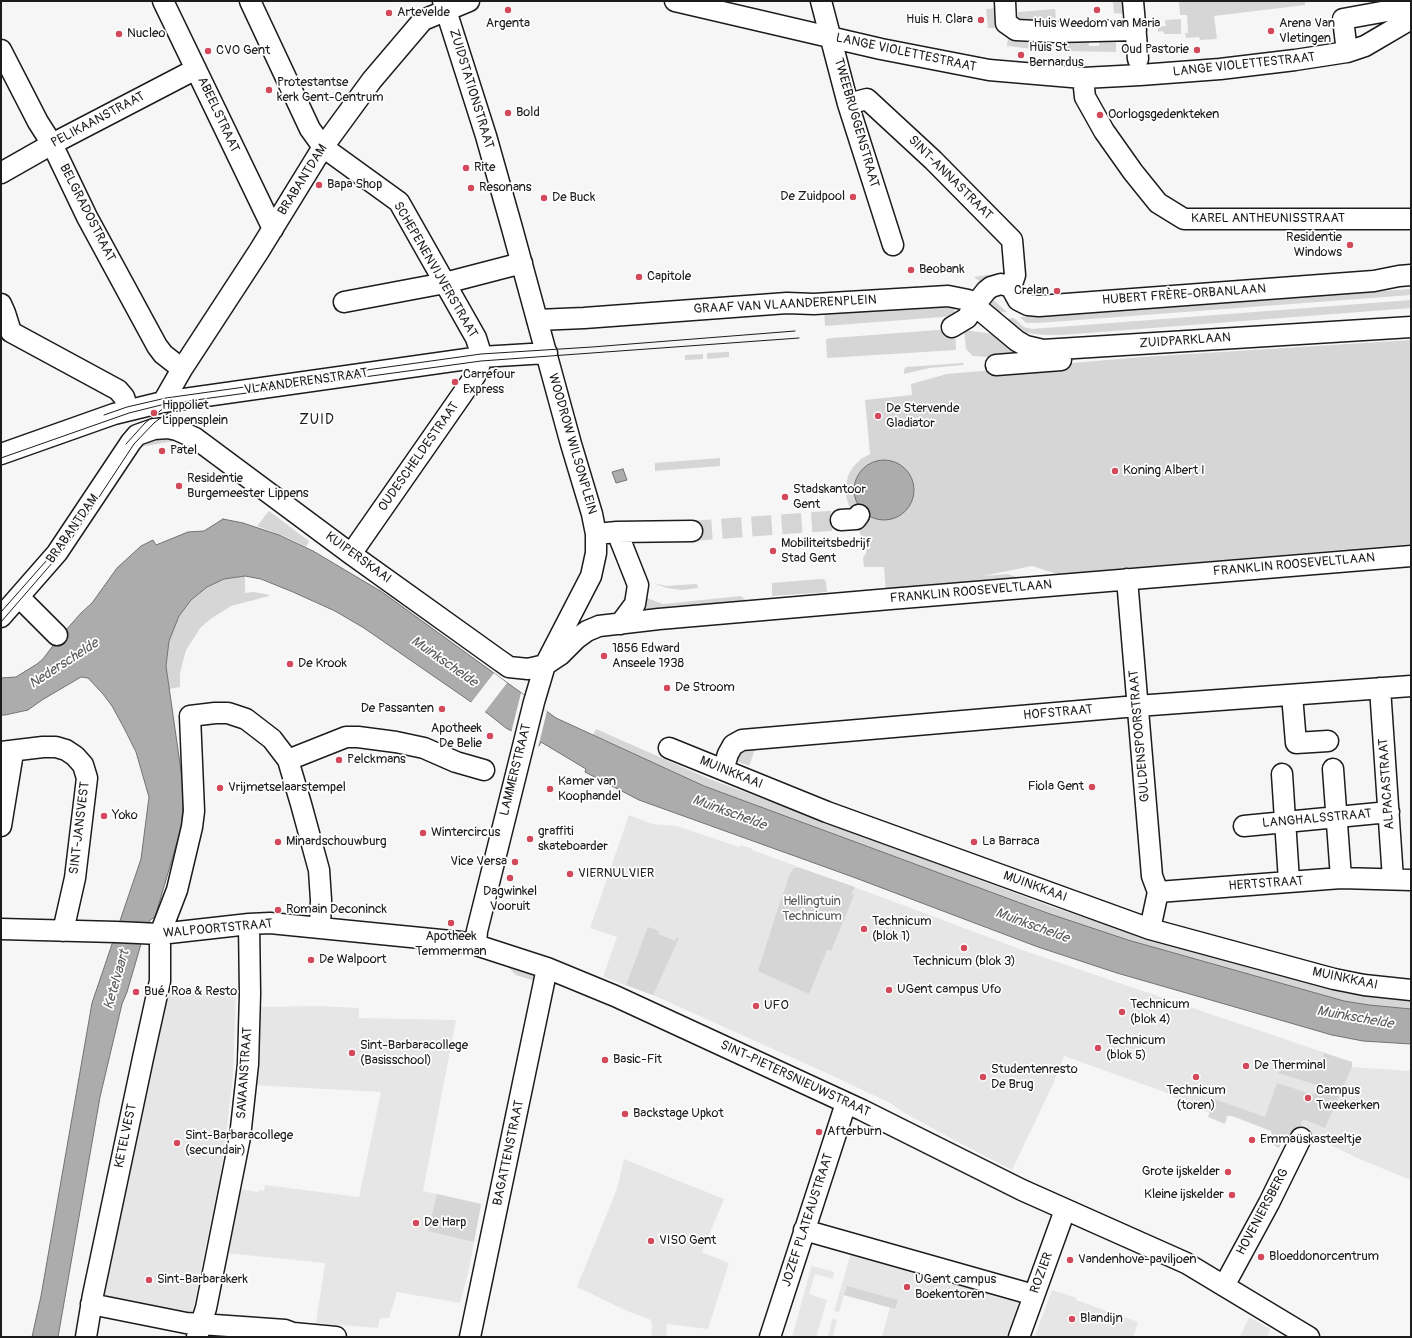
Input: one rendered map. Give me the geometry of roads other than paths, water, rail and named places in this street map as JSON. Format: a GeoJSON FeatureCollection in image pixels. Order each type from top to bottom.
{"type":"FeatureCollection","features":[{"type":"Feature","properties":{"kind":"street","name":"ABEELSTRAAT"},"geometry":{"type":"LineString","coordinates":[[163,1],[273,229]]}},
{"type":"Feature","properties":{"kind":"street"},"geometry":{"type":"LineString","coordinates":[[250,1],[310,129],[322,147]]}},
{"type":"Feature","properties":{"kind":"street","name":"ZUIDSTATIONSTRAAT"},"geometry":{"type":"LineString","coordinates":[[469,1],[445,6],[486,136],[547,353]]}},
{"type":"Feature","properties":{"kind":"street","name":"LANGE VIOLETTESTRAAT"},"geometry":{"type":"LineString","coordinates":[[675,1],[881,49],[989,70],[1083,78],[1139,67],[1220,69],[1347,52],[1365,46],[1410,20],[1404,8],[1343,19],[1347,52]]}},
{"type":"Feature","properties":{"kind":"street","name":"TWEEBRUGGENSTRAAT"},"geometry":{"type":"LineString","coordinates":[[821,1],[848,104],[893,245]]}},
{"type":"Feature","properties":{"kind":"street"},"geometry":{"type":"LineString","coordinates":[[1005,1],[1006,23],[1016,30],[1056,32],[1136,30]]}},
{"type":"Feature","properties":{"kind":"street"},"geometry":{"type":"LineString","coordinates":[[1133,1],[1139,67]]}},
{"type":"Feature","properties":{"kind":"street","name":"BRABANTDAM"},"geometry":{"type":"LineString","coordinates":[[182,369],[273,229],[322,147],[372,80],[423,20],[445,6]]}},
{"type":"Feature","properties":{"kind":"street","name":"BELGRADOSTRAAT"},"geometry":{"type":"LineString","coordinates":[[1,50],[38,122],[52,144],[87,217],[157,346],[163,354],[182,369]]}},
{"type":"Feature","properties":{"kind":"street","name":"PELIKAANSTRAAT"},"geometry":{"type":"LineString","coordinates":[[1,173],[52,144],[196,69]]}},
{"type":"Feature","properties":{"kind":"street","name":"KAREL ANTHEUNISSTRAAT"},"geometry":{"type":"LineString","coordinates":[[1083,78],[1085,97],[1104,131],[1158,203],[1184,219],[1411,219]]}},
{"type":"Feature","properties":{"kind":"street","name":"SINT-ANNASTRAAT"},"geometry":{"type":"LineString","coordinates":[[848,104],[867,99],[933,160],[1012,240],[1015,275],[1011,286]]}},
{"type":"Feature","properties":{"kind":"street","name":"SCHEPENENVIJVERSTRAAT"},"geometry":{"type":"LineString","coordinates":[[322,147],[399,202],[476,338],[481,357]]}},
{"type":"Feature","properties":{"kind":"street"},"geometry":{"type":"LineString","coordinates":[[344,302],[445,283],[522,263]]}},
{"type":"Feature","properties":{"kind":"street","name":"HUBERT FRÈRE-ORBANLAAN"},"geometry":{"type":"LineString","coordinates":[[1011,286],[1018,300],[1028,305],[1039,306],[1374,281],[1411,275]]}},
{"type":"Feature","properties":{"kind":"street"},"geometry":{"type":"LineString","coordinates":[[952,327],[968,318],[975,305],[991,287],[1001,284],[1011,286]]}},
{"type":"Feature","properties":{"kind":"street","name":"GRAAF VAN VLAANDERENPLEIN"},"geometry":{"type":"LineString","coordinates":[[538,320],[786,303],[814,304],[948,296],[968,300],[975,305]]}},
{"type":"Feature","properties":{"kind":"street","name":"ZUIDPARKLAAN"},"geometry":{"type":"LineString","coordinates":[[975,305],[1017,341],[1026,346],[1043,350],[1411,327]]}},
{"type":"Feature","properties":{"kind":"street"},"geometry":{"type":"LineString","coordinates":[[2,311],[11,332],[118,390],[124,397],[128,410]]}},
{"type":"Feature","properties":{"kind":"street"},"geometry":{"type":"LineString","coordinates":[[547,353],[561,319]]}},
{"type":"Feature","properties":{"kind":"street"},"geometry":{"type":"LineString","coordinates":[[996,365],[1125,354],[1131,345]]}},
{"type":"Feature","properties":{"kind":"street","name":"VLAANDERENSTRAAT"},"geometry":{"type":"LineString","coordinates":[[1,454],[128,410],[164,402],[481,357],[547,353]]}},
{"type":"Feature","properties":{"kind":"street","name":"WOODROW WILSONPLEIN"},"geometry":{"type":"LineString","coordinates":[[545,665],[591,576],[596,554],[596,534],[592,514],[571,444],[547,353]]}},
{"type":"Feature","properties":{"kind":"street","name":"OUDESCHELDESTRAAT"},"geometry":{"type":"LineString","coordinates":[[350,554],[475,376],[481,361],[481,357]]}},
{"type":"Feature","properties":{"kind":"street"},"geometry":{"type":"LineString","coordinates":[[164,402],[182,369]]}},
{"type":"Feature","properties":{"kind":"street","name":"BRABANTDAM"},"geometry":{"type":"LineString","coordinates":[[1,617],[43,570],[70,536],[137,435],[154,429],[168,428],[177,430]]}},
{"type":"Feature","properties":{"kind":"street","name":"KUIPERSKAAI"},"geometry":{"type":"LineString","coordinates":[[177,430],[195,438],[350,554],[509,667],[528,669],[545,665]]}},
{"type":"Feature","properties":{"kind":"street"},"geometry":{"type":"LineString","coordinates":[[596,534],[616,532],[692,531]]}},
{"type":"Feature","properties":{"kind":"street"},"geometry":{"type":"LineString","coordinates":[[616,532],[638,585],[635,604],[620,624]]}},
{"type":"Feature","properties":{"kind":"street","name":"FRANKLIN ROOSEVELTLAAN"},"geometry":{"type":"LineString","coordinates":[[545,665],[560,655],[576,639],[587,631],[599,626],[883,599],[1411,556]]}},
{"type":"Feature","properties":{"kind":"street","name":"GULDENSPOORSTRAAT"},"geometry":{"type":"LineString","coordinates":[[1126,579],[1152,876],[1158,892]]}},
{"type":"Feature","properties":{"kind":"street"},"geometry":{"type":"LineString","coordinates":[[19,597],[57,635]]}},
{"type":"Feature","properties":{"kind":"street","name":"LAMMERSTRAAT"},"geometry":{"type":"LineString","coordinates":[[476,945],[477,931],[524,740],[545,665]]}},
{"type":"Feature","properties":{"kind":"street","name":"HOFSTRAAT"},"geometry":{"type":"LineString","coordinates":[[723,770],[728,754],[733,745],[742,740],[1137,706],[1411,686]]}},
{"type":"Feature","properties":{"kind":"street","name":"ALPACASTRAAT"},"geometry":{"type":"LineString","coordinates":[[1380,688],[1390,812],[1402,880]]}},
{"type":"Feature","properties":{"kind":"street"},"geometry":{"type":"LineString","coordinates":[[1292,695],[1296,743],[1328,741]]}},
{"type":"Feature","properties":{"kind":"street"},"geometry":{"type":"LineString","coordinates":[[153,934],[177,890],[194,811],[190,716],[215,713],[228,713],[246,719],[272,739],[288,760],[302,804],[319,870],[321,900],[320,928]]}},
{"type":"Feature","properties":{"kind":"street"},"geometry":{"type":"LineString","coordinates":[[288,760],[346,737],[358,737],[396,742],[424,748],[456,762],[484,770]]}},
{"type":"Feature","properties":{"kind":"street","name":"SINT-JANSVEST"},"geometry":{"type":"LineString","coordinates":[[6,752],[43,747],[56,747],[66,750],[75,756],[83,765],[87,778],[75,878],[63,931]]}},
{"type":"Feature","properties":{"kind":"street","name":"MUINKKAAI"},"geometry":{"type":"LineString","coordinates":[[669,748],[834,814],[1150,929],[1334,979],[1364,985],[1411,990]]}},
{"type":"Feature","properties":{"kind":"street"},"geometry":{"type":"LineString","coordinates":[[1,826],[12,759],[6,752]]}},
{"type":"Feature","properties":{"kind":"street"},"geometry":{"type":"LineString","coordinates":[[1333,769],[1341,878]]}},
{"type":"Feature","properties":{"kind":"street"},"geometry":{"type":"LineString","coordinates":[[1282,774],[1289,881]]}},
{"type":"Feature","properties":{"kind":"street","name":"LANGHALSSTRAAT"},"geometry":{"type":"LineString","coordinates":[[1244,826],[1390,812]]}},
{"type":"Feature","properties":{"kind":"street","name":"HERTSTRAAT"},"geometry":{"type":"LineString","coordinates":[[1158,892],[1341,878],[1402,880]]}},
{"type":"Feature","properties":{"kind":"street"},"geometry":{"type":"LineString","coordinates":[[1150,929],[1158,892]]}},
{"type":"Feature","properties":{"kind":"street","name":"WALPOORTSTRAAT"},"geometry":{"type":"LineString","coordinates":[[1,929],[153,934],[270,922],[320,928]]}},
{"type":"Feature","properties":{"kind":"street","name":"SAVAANSTRAAT"},"geometry":{"type":"LineString","coordinates":[[199,1330],[206,1308],[237,1157],[244,1102],[248,1064],[250,994],[249,924]]}},
{"type":"Feature","properties":{"kind":"street","name":"SINT-PIETERSNIEUWSTRAAT"},"geometry":{"type":"LineString","coordinates":[[320,928],[461,942],[476,945],[547,968],[616,996],[846,1103],[1065,1210],[1186,1263],[1307,1336]]}},
{"type":"Feature","properties":{"kind":"street","name":"KETELVEST"},"geometry":{"type":"LineString","coordinates":[[86,1337],[91,1304],[160,981],[153,934]]}},
{"type":"Feature","properties":{"kind":"street","name":"BAGATTENSTRAAT"},"geometry":{"type":"LineString","coordinates":[[470,1337],[547,968]]}},
{"type":"Feature","properties":{"kind":"street","name":"JOZEF PLATEAUSTRAAT"},"geometry":{"type":"LineString","coordinates":[[770,1337],[846,1103]]}},
{"type":"Feature","properties":{"kind":"street","name":"HOVENIERSBERG"},"geometry":{"type":"LineString","coordinates":[[1224,1286],[1269,1203],[1301,1138]]}},
{"type":"Feature","properties":{"kind":"street","name":"ROZIER"},"geometry":{"type":"LineString","coordinates":[[1019,1337],[1065,1210]]}},
{"type":"Feature","properties":{"kind":"street"},"geometry":{"type":"LineString","coordinates":[[804,1230],[1034,1294]]}},
{"type":"Feature","properties":{"kind":"street"},"geometry":{"type":"LineString","coordinates":[[91,1304],[186,1323],[199,1330],[285,1330],[292,1335],[336,1337]]}},
{"type":"Feature","properties":{"kind":"water"},"geometry":{"type":"Polygon","coordinates":[[[878,460],[890,460],[901,465],[909,473],[914,484],[912,502],[901,515],[890,520],[878,520],[867,515],[859,507],[854,496],[854,484],[859,473],[867,465],[878,460]]]}},
{"type":"Feature","properties":{"kind":"water"},"geometry":{"type":"Polygon","coordinates":[[[623,469],[627,480],[616,483],[612,472],[623,469]]]}},
{"type":"Feature","properties":{"kind":"water"},"geometry":{"type":"Polygon","coordinates":[[[223,519],[243,523],[279,535],[313,551],[382,592],[556,718],[704,786],[1050,914],[1128,940],[1344,1001],[1411,1009],[1411,1044],[1363,1041],[1332,1035],[1117,973],[1038,947],[853,877],[639,800],[585,772],[586,769],[541,742],[539,746],[506,728],[487,713],[364,628],[335,611],[261,579],[245,576],[224,579],[207,587],[191,600],[179,616],[169,641],[166,666],[183,785],[181,829],[155,917],[150,920],[122,1004],[100,1097],[58,1337],[32,1337],[41,1296],[92,1003],[141,859],[149,797],[136,752],[124,728],[112,706],[88,678],[81,677],[28,710],[1,715],[1,678],[16,677],[43,659],[58,639],[92,603],[117,568],[141,546],[153,540],[156,545],[188,532],[204,531],[223,519]]]}},
{"type":"Feature","properties":{"kind":"tunnel"},"geometry":{"type":"LineString","coordinates":[[692,531],[841,520]]}},
{"type":"Feature","properties":{"kind":"tram line"},"geometry":{"type":"LineString","coordinates":[[104,415],[127,407],[166,398],[481,354],[795,331]]}},
{"type":"Feature","properties":{"kind":"tram line"},"geometry":{"type":"LineString","coordinates":[[1,458],[129,413],[161,405],[481,361],[799,338]]}},
{"type":"Feature","properties":{"kind":"tram line"},"geometry":{"type":"LineString","coordinates":[[1,622],[72,538],[134,444],[154,423],[163,416],[184,405]]}},
{"type":"Feature","properties":{"kind":"tram line"},"geometry":{"type":"LineString","coordinates":[[126,444],[145,423],[165,407]]}},
{"type":"Feature","properties":{"kind":"tram line"},"geometry":{"type":"LineString","coordinates":[[1,612],[54,552],[86,506]]}},
{"type":"Feature","properties":{"kind":"place","name":"Argenta"},"geometry":{"type":"Point","coordinates":[508,10]}},
{"type":"Feature","properties":{"kind":"place","name":"Huis Weedom van Maria"},"geometry":{"type":"Point","coordinates":[1097,10]}},
{"type":"Feature","properties":{"kind":"place","name":"Artevelde"},"geometry":{"type":"Point","coordinates":[389,13]}},
{"type":"Feature","properties":{"kind":"place","name":"Huis H. Clara"},"geometry":{"type":"Point","coordinates":[981,20]}},
{"type":"Feature","properties":{"kind":"place","name":"Arena Van Vletingen"},"geometry":{"type":"Point","coordinates":[1271,31]}},
{"type":"Feature","properties":{"kind":"place","name":"Nucleo"},"geometry":{"type":"Point","coordinates":[119,34]}},
{"type":"Feature","properties":{"kind":"place","name":"Oud Pastorie"},"geometry":{"type":"Point","coordinates":[1197,50]}},
{"type":"Feature","properties":{"kind":"place","name":"CVO Gent"},"geometry":{"type":"Point","coordinates":[208,51]}},
{"type":"Feature","properties":{"kind":"place","name":"Huis St. Bernardus"},"geometry":{"type":"Point","coordinates":[1021,55]}},
{"type":"Feature","properties":{"kind":"place","name":"Protestantse kerk Gent-Centrum"},"geometry":{"type":"Point","coordinates":[269,90]}},
{"type":"Feature","properties":{"kind":"place","name":"Bold"},"geometry":{"type":"Point","coordinates":[508,113]}},
{"type":"Feature","properties":{"kind":"place","name":"Oorlogsgedenkteken"},"geometry":{"type":"Point","coordinates":[1100,115]}},
{"type":"Feature","properties":{"kind":"place","name":"Rite"},"geometry":{"type":"Point","coordinates":[466,168]}},
{"type":"Feature","properties":{"kind":"place","name":"Bapa Shop"},"geometry":{"type":"Point","coordinates":[319,185]}},
{"type":"Feature","properties":{"kind":"place","name":"Resonans"},"geometry":{"type":"Point","coordinates":[471,188]}},
{"type":"Feature","properties":{"kind":"place","name":"De Zuidpool"},"geometry":{"type":"Point","coordinates":[853,197]}},
{"type":"Feature","properties":{"kind":"place","name":"De Buck"},"geometry":{"type":"Point","coordinates":[544,198]}},
{"type":"Feature","properties":{"kind":"place","name":"Residentie Windows"},"geometry":{"type":"Point","coordinates":[1350,245]}},
{"type":"Feature","properties":{"kind":"place","name":"Beobank"},"geometry":{"type":"Point","coordinates":[911,270]}},
{"type":"Feature","properties":{"kind":"place","name":"Capitole"},"geometry":{"type":"Point","coordinates":[639,277]}},
{"type":"Feature","properties":{"kind":"place","name":"Crelan"},"geometry":{"type":"Point","coordinates":[1057,291]}},
{"type":"Feature","properties":{"kind":"place","name":"Carrefour Express"},"geometry":{"type":"Point","coordinates":[455,382]}},
{"type":"Feature","properties":{"kind":"place","name":"Hippoliet Lippensplein"},"geometry":{"type":"Point","coordinates":[154,413]}},
{"type":"Feature","properties":{"kind":"place","name":"De Stervende Gladiator"},"geometry":{"type":"Point","coordinates":[878,416]}},
{"type":"Feature","properties":{"kind":"place","name":"Patel"},"geometry":{"type":"Point","coordinates":[162,451]}},
{"type":"Feature","properties":{"kind":"place","name":"Koning Albert I"},"geometry":{"type":"Point","coordinates":[1115,471]}},
{"type":"Feature","properties":{"kind":"place","name":"Residentie Burgemeester Lippens"},"geometry":{"type":"Point","coordinates":[179,486]}},
{"type":"Feature","properties":{"kind":"place","name":"Stadskantoor Gent"},"geometry":{"type":"Point","coordinates":[785,497]}},
{"type":"Feature","properties":{"kind":"place","name":"Mobiliteitsbedrijf Stad Gent"},"geometry":{"type":"Point","coordinates":[773,551]}},
{"type":"Feature","properties":{"kind":"place","name":"1856 Edward Anseele 1938"},"geometry":{"type":"Point","coordinates":[604,656]}},
{"type":"Feature","properties":{"kind":"place","name":"De Krook"},"geometry":{"type":"Point","coordinates":[290,664]}},
{"type":"Feature","properties":{"kind":"place","name":"De Stroom"},"geometry":{"type":"Point","coordinates":[667,688]}},
{"type":"Feature","properties":{"kind":"place","name":"De Passanten"},"geometry":{"type":"Point","coordinates":[442,709]}},
{"type":"Feature","properties":{"kind":"place","name":"Apotheek De Belie"},"geometry":{"type":"Point","coordinates":[490,736]}},
{"type":"Feature","properties":{"kind":"place","name":"Pelckmans"},"geometry":{"type":"Point","coordinates":[339,760]}},
{"type":"Feature","properties":{"kind":"place","name":"Fiola Gent"},"geometry":{"type":"Point","coordinates":[1092,787]}},
{"type":"Feature","properties":{"kind":"place","name":"Vrijmetselaarstempel"},"geometry":{"type":"Point","coordinates":[220,788]}},
{"type":"Feature","properties":{"kind":"place","name":"Kamer van Koophandel"},"geometry":{"type":"Point","coordinates":[550,789]}},
{"type":"Feature","properties":{"kind":"place","name":"Yoko"},"geometry":{"type":"Point","coordinates":[104,816]}},
{"type":"Feature","properties":{"kind":"place","name":"Wintercircus"},"geometry":{"type":"Point","coordinates":[423,833]}},
{"type":"Feature","properties":{"kind":"place","name":"graffiti skateboarder"},"geometry":{"type":"Point","coordinates":[530,839]}},
{"type":"Feature","properties":{"kind":"place","name":"Minardschouwburg"},"geometry":{"type":"Point","coordinates":[278,842]}},
{"type":"Feature","properties":{"kind":"place","name":"La Barraca"},"geometry":{"type":"Point","coordinates":[974,842]}},
{"type":"Feature","properties":{"kind":"place","name":"Vice Versa"},"geometry":{"type":"Point","coordinates":[515,862]}},
{"type":"Feature","properties":{"kind":"place","name":"VIERNULVIER"},"geometry":{"type":"Point","coordinates":[570,874]}},
{"type":"Feature","properties":{"kind":"place","name":"Dagwinkel Vooruit"},"geometry":{"type":"Point","coordinates":[510,878]}},
{"type":"Feature","properties":{"kind":"place","name":"Romain Deconinck"},"geometry":{"type":"Point","coordinates":[278,910]}},
{"type":"Feature","properties":{"kind":"place","name":"Apotheek Temmerman"},"geometry":{"type":"Point","coordinates":[451,923]}},
{"type":"Feature","properties":{"kind":"place","name":"Technicum (blok 1)"},"geometry":{"type":"Point","coordinates":[864,929]}},
{"type":"Feature","properties":{"kind":"place","name":"Technicum (blok 3)"},"geometry":{"type":"Point","coordinates":[964,948]}},
{"type":"Feature","properties":{"kind":"place","name":"De Walpoort"},"geometry":{"type":"Point","coordinates":[311,960]}},
{"type":"Feature","properties":{"kind":"place","name":"UGent campus Ufo"},"geometry":{"type":"Point","coordinates":[889,990]}},
{"type":"Feature","properties":{"kind":"place","name":"Bué, Roa & Resto"},"geometry":{"type":"Point","coordinates":[136,992]}},
{"type":"Feature","properties":{"kind":"place","name":"UFO"},"geometry":{"type":"Point","coordinates":[756,1006]}},
{"type":"Feature","properties":{"kind":"place","name":"Technicum (blok 4)"},"geometry":{"type":"Point","coordinates":[1122,1012]}},
{"type":"Feature","properties":{"kind":"place","name":"Technicum (blok 5)"},"geometry":{"type":"Point","coordinates":[1098,1048]}},
{"type":"Feature","properties":{"kind":"place","name":"Sint-Barbaracollege (Basisschool)"},"geometry":{"type":"Point","coordinates":[352,1053]}},
{"type":"Feature","properties":{"kind":"place","name":"Basic-Fit"},"geometry":{"type":"Point","coordinates":[605,1060]}},
{"type":"Feature","properties":{"kind":"place","name":"De Therminal"},"geometry":{"type":"Point","coordinates":[1246,1066]}},
{"type":"Feature","properties":{"kind":"place","name":"Studentenresto De Brug"},"geometry":{"type":"Point","coordinates":[983,1077]}},
{"type":"Feature","properties":{"kind":"place","name":"Technicum (toren)"},"geometry":{"type":"Point","coordinates":[1196,1077]}},
{"type":"Feature","properties":{"kind":"place","name":"Campus Tweekerken"},"geometry":{"type":"Point","coordinates":[1308,1098]}},
{"type":"Feature","properties":{"kind":"place","name":"Backstage Upkot"},"geometry":{"type":"Point","coordinates":[625,1114]}},
{"type":"Feature","properties":{"kind":"place","name":"Afterburn"},"geometry":{"type":"Point","coordinates":[819,1132]}},
{"type":"Feature","properties":{"kind":"place","name":"Emmaüskasteeltje"},"geometry":{"type":"Point","coordinates":[1252,1140]}},
{"type":"Feature","properties":{"kind":"place","name":"Sint-Barbaracollege (secundair)"},"geometry":{"type":"Point","coordinates":[177,1143]}},
{"type":"Feature","properties":{"kind":"place","name":"Grote ijskelder"},"geometry":{"type":"Point","coordinates":[1228,1172]}},
{"type":"Feature","properties":{"kind":"place","name":"Kleine ijskelder"},"geometry":{"type":"Point","coordinates":[1232,1195]}},
{"type":"Feature","properties":{"kind":"place","name":"De Harp"},"geometry":{"type":"Point","coordinates":[416,1223]}},
{"type":"Feature","properties":{"kind":"place","name":"VISO Gent"},"geometry":{"type":"Point","coordinates":[651,1241]}},
{"type":"Feature","properties":{"kind":"place","name":"Bloeddonorcentrum"},"geometry":{"type":"Point","coordinates":[1261,1257]}},
{"type":"Feature","properties":{"kind":"place","name":"Vandenhove-paviljoen"},"geometry":{"type":"Point","coordinates":[1070,1260]}},
{"type":"Feature","properties":{"kind":"place","name":"Sint-Barbarakerk"},"geometry":{"type":"Point","coordinates":[149,1280]}},
{"type":"Feature","properties":{"kind":"place","name":"UGent campus Boekentoren"},"geometry":{"type":"Point","coordinates":[907,1287]}},
{"type":"Feature","properties":{"kind":"place","name":"Blandijn"},"geometry":{"type":"Point","coordinates":[1072,1319]}},
{"type":"Feature","properties":{"kind":"district","name":"ZUID"},"geometry":{"type":"Point","coordinates":[317,420]}},
{"type":"Feature","properties":{"kind":"water label","name":"Muinkschelde"},"geometry":{"type":"Point","coordinates":[444,662]}},
{"type":"Feature","properties":{"kind":"water label","name":"Nederschelde"},"geometry":{"type":"Point","coordinates":[64,664]}},
{"type":"Feature","properties":{"kind":"water label","name":"Muinkschelde"},"geometry":{"type":"Point","coordinates":[729,813]}},
{"type":"Feature","properties":{"kind":"water label","name":"Muinkschelde"},"geometry":{"type":"Point","coordinates":[1032,926]}},
{"type":"Feature","properties":{"kind":"water label","name":"Ketelvaart"},"geometry":{"type":"Point","coordinates":[117,980]}},
{"type":"Feature","properties":{"kind":"water label","name":"Muinkschelde"},"geometry":{"type":"Point","coordinates":[1355,1018]}},
{"type":"Feature","properties":{"kind":"park label","name":"Hellingtuin Technicum"},"geometry":{"type":"Point","coordinates":[812,910]}}]}
